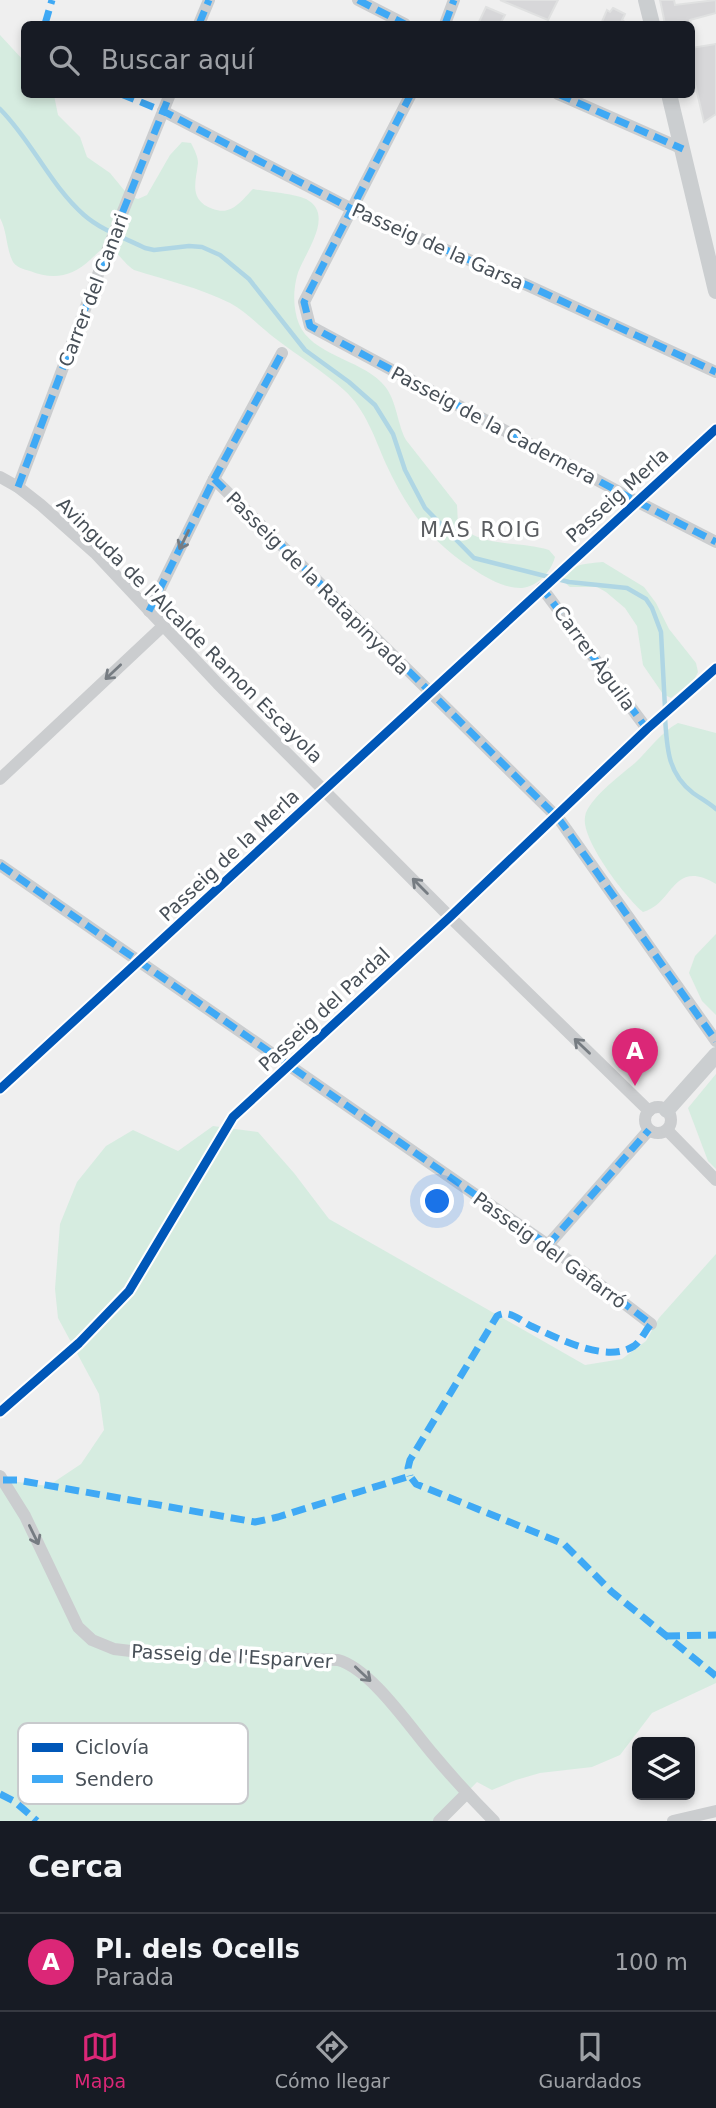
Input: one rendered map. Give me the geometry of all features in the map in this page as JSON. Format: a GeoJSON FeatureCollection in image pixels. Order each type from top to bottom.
{"type":"FeatureCollection","features":[{"type":"Feature","properties":{"kind":"street"},"geometry":{"type":"LineString","coordinates":[[200,21],[209,0]]}},
{"type":"Feature","properties":{"kind":"street"},"geometry":{"type":"LineString","coordinates":[[358,0],[399,21]]}},
{"type":"Feature","properties":{"kind":"street"},"geometry":{"type":"LineString","coordinates":[[446,21],[454,0]]}},
{"type":"Feature","properties":{"kind":"street"},"geometry":{"type":"LineString","coordinates":[[646,0],[651,21]]}},
{"type":"Feature","properties":{"kind":"street","name":"Carrer del Canari"},"geometry":{"type":"LineString","coordinates":[[18,487],[105,256],[168,98]]}},
{"type":"Feature","properties":{"kind":"street"},"geometry":{"type":"LineString","coordinates":[[352,209],[409,98]]}},
{"type":"Feature","properties":{"kind":"street"},"geometry":{"type":"LineString","coordinates":[[567,98],[683,149]]}},
{"type":"Feature","properties":{"kind":"street"},"geometry":{"type":"LineString","coordinates":[[670,98],[716,291]]}},
{"type":"Feature","properties":{"kind":"street","name":"Passeig de la Garsa"},"geometry":{"type":"LineString","coordinates":[[163,111],[352,209],[716,372]]}},
{"type":"Feature","properties":{"kind":"street","name":"Passeig de la Cadernera"},"geometry":{"type":"LineString","coordinates":[[352,209],[304,302],[310,327],[716,542]]}},
{"type":"Feature","properties":{"kind":"street"},"geometry":{"type":"LineString","coordinates":[[149,611],[214,479],[282,353]]}},
{"type":"Feature","properties":{"kind":"street","name":"Passeig Merla"},"geometry":{"type":"LineString","coordinates":[[542,588],[716,429]]}},
{"type":"Feature","properties":{"kind":"street","name":"Avinguda de l'Alcalde Ramon Escayola"},"geometry":{"type":"LineString","coordinates":[[0,477],[18,487],[95,554],[450,917],[649,1111]]}},
{"type":"Feature","properties":{"kind":"street","name":"Passeig de la Ratapinyada"},"geometry":{"type":"LineString","coordinates":[[214,479],[555,816],[716,1041]]}},
{"type":"Feature","properties":{"kind":"street","name":"Passeig de la Merla"},"geometry":{"type":"LineString","coordinates":[[0,1089],[542,588]]}},
{"type":"Feature","properties":{"kind":"street","name":"Carrer Àguila"},"geometry":{"type":"LineString","coordinates":[[542,588],[647,729]]}},
{"type":"Feature","properties":{"kind":"street"},"geometry":{"type":"LineString","coordinates":[[0,779],[163,626]]}},
{"type":"Feature","properties":{"kind":"street","name":"Passeig del Pardal"},"geometry":{"type":"LineString","coordinates":[[0,1412],[79,1343],[129,1291],[233,1117],[450,917],[647,729],[711,673]]}},
{"type":"Feature","properties":{"kind":"street","name":"Passeig del Gafarró"},"geometry":{"type":"LineString","coordinates":[[0,865],[548,1245],[651,1324]]}},
{"type":"Feature","properties":{"kind":"street"},"geometry":{"type":"LineString","coordinates":[[667,1110],[716,1055]]}},
{"type":"Feature","properties":{"kind":"street"},"geometry":{"type":"LineString","coordinates":[[658,1107],[667,1110],[672,1120],[667,1130],[656,1133],[649,1130],[645,1121],[649,1111],[658,1107]]}},
{"type":"Feature","properties":{"kind":"street"},"geometry":{"type":"LineString","coordinates":[[548,1245],[649,1130]]}},
{"type":"Feature","properties":{"kind":"street"},"geometry":{"type":"LineString","coordinates":[[667,1130],[716,1180]]}},
{"type":"Feature","properties":{"kind":"street","name":"Passeig de l'Esparver"},"geometry":{"type":"LineString","coordinates":[[0,1476],[25,1516],[78,1627],[92,1640],[114,1649],[156,1654],[347,1662],[369,1679],[466,1794],[494,1821]]}},
{"type":"Feature","properties":{"kind":"street"},"geometry":{"type":"LineString","coordinates":[[439,1821],[466,1794]]}},
{"type":"Feature","properties":{"kind":"street"},"geometry":{"type":"LineString","coordinates":[[673,1821],[716,1811]]}},
{"type":"Feature","properties":{"kind":"green space"},"geometry":{"type":"Polygon","coordinates":[[[0,35],[21,58],[21,98],[55,98],[58,115],[80,137],[87,157],[110,173],[129,196],[138,199],[147,195],[170,155],[182,142],[191,143],[197,155],[197,196],[213,209],[231,209],[253,189],[301,197],[315,206],[318,225],[297,276],[294,294],[297,318],[305,334],[325,350],[372,374],[386,388],[406,440],[457,505],[458,524],[468,532],[490,541],[549,550],[555,557],[550,568],[543,577],[528,587],[516,588],[490,579],[444,547],[422,524],[403,496],[369,425],[352,398],[328,376],[230,303],[134,270],[107,246],[83,266],[69,273],[54,276],[38,274],[22,268],[12,260],[0,218],[0,35]]]}},
{"type":"Feature","properties":{"kind":"green space"},"geometry":{"type":"Polygon","coordinates":[[[603,562],[644,587],[656,603],[669,629],[696,663],[698,672],[694,680],[671,698],[663,694],[643,665],[637,626],[625,608],[597,587],[570,587],[563,581],[575,567],[603,562]]]}},
{"type":"Feature","properties":{"kind":"green space"},"geometry":{"type":"Polygon","coordinates":[[[678,723],[716,733],[716,884],[702,877],[690,876],[682,879],[661,901],[643,912],[606,868],[590,840],[585,817],[598,795],[678,723]]]}},
{"type":"Feature","properties":{"kind":"green space"},"geometry":{"type":"Polygon","coordinates":[[[716,934],[716,1015],[702,1001],[689,973],[695,956],[716,934]]]}},
{"type":"Feature","properties":{"kind":"green space"},"geometry":{"type":"Polygon","coordinates":[[[716,1074],[716,1169],[708,1161],[688,1108],[716,1074]]]}},
{"type":"Feature","properties":{"kind":"green space"},"geometry":{"type":"Polygon","coordinates":[[[213,1126],[258,1132],[329,1219],[585,1365],[622,1359],[646,1341],[659,1318],[716,1254],[716,1683],[652,1713],[620,1755],[592,1767],[540,1773],[492,1790],[477,1782],[439,1821],[0,1821],[0,1476],[3,1480],[48,1486],[81,1464],[104,1430],[99,1394],[58,1318],[55,1289],[60,1224],[77,1182],[106,1146],[133,1130],[178,1151],[213,1126]]]}},
{"type":"Feature","properties":{"kind":"building"},"geometry":{"type":"Polygon","coordinates":[[[500,0],[558,0],[548,20],[500,0]]]}},
{"type":"Feature","properties":{"kind":"building"},"geometry":{"type":"Polygon","coordinates":[[[660,0],[674,0],[675,5],[716,0],[716,13],[690,21],[664,21],[660,0]]]}},
{"type":"Feature","properties":{"kind":"building"},"geometry":{"type":"Polygon","coordinates":[[[486,7],[505,15],[502,21],[479,21],[486,7]]]}},
{"type":"Feature","properties":{"kind":"building"},"geometry":{"type":"Polygon","coordinates":[[[613,8],[625,14],[624,21],[602,21],[607,10],[610,12],[613,8]]]}},
{"type":"Feature","properties":{"kind":"building"},"geometry":{"type":"Polygon","coordinates":[[[716,44],[716,114],[704,122],[695,84],[695,47],[716,44]]]}},
{"type":"Feature","properties":{"kind":"waterway"},"geometry":{"type":"LineString","coordinates":[[0,109],[61,190],[91,220],[145,248],[154,250],[202,247],[220,255],[249,279],[305,350],[375,405],[393,434],[405,470],[425,508],[474,558],[569,582],[627,588],[646,599],[661,632],[665,708]]}},
{"type":"Feature","properties":{"kind":"waterway"},"geometry":{"type":"LineString","coordinates":[[665,717],[673,768],[684,785],[716,809]]}},
{"type":"Feature","properties":{"kind":"marked path"},"geometry":{"type":"LineString","coordinates":[[46,21],[52,0]]}},
{"type":"Feature","properties":{"kind":"marked path"},"geometry":{"type":"LineString","coordinates":[[200,21],[209,0]]}},
{"type":"Feature","properties":{"kind":"marked path"},"geometry":{"type":"LineString","coordinates":[[358,0],[399,21]]}},
{"type":"Feature","properties":{"kind":"marked path"},"geometry":{"type":"LineString","coordinates":[[446,21],[454,0]]}},
{"type":"Feature","properties":{"kind":"marked path"},"geometry":{"type":"LineString","coordinates":[[131,98],[163,111],[352,209],[716,372]]}},
{"type":"Feature","properties":{"kind":"marked path"},"geometry":{"type":"LineString","coordinates":[[18,487],[105,256],[168,98]]}},
{"type":"Feature","properties":{"kind":"marked path"},"geometry":{"type":"LineString","coordinates":[[409,98],[304,302],[310,326],[716,542]]}},
{"type":"Feature","properties":{"kind":"marked path"},"geometry":{"type":"LineString","coordinates":[[567,98],[683,149]]}},
{"type":"Feature","properties":{"kind":"marked path"},"geometry":{"type":"LineString","coordinates":[[149,611],[214,479],[282,353]]}},
{"type":"Feature","properties":{"kind":"marked path"},"geometry":{"type":"LineString","coordinates":[[214,479],[559,819],[716,1041]]}},
{"type":"Feature","properties":{"kind":"marked path"},"geometry":{"type":"LineString","coordinates":[[540,590],[542,588],[647,729],[642,733]]}},
{"type":"Feature","properties":{"kind":"marked path"},"geometry":{"type":"LineString","coordinates":[[0,865],[548,1245],[651,1324],[634,1346],[623,1351],[610,1352],[596,1351],[568,1342],[510,1315],[497,1316],[410,1460],[410,1476]]}},
{"type":"Feature","properties":{"kind":"marked path"},"geometry":{"type":"LineString","coordinates":[[548,1245],[649,1130]]}},
{"type":"Feature","properties":{"kind":"marked path"},"geometry":{"type":"LineString","coordinates":[[3,1480],[17,1480],[255,1522],[410,1476],[416,1484],[564,1544],[612,1592],[716,1676]]}},
{"type":"Feature","properties":{"kind":"marked path"},"geometry":{"type":"LineString","coordinates":[[666,1636],[716,1635]]}},
{"type":"Feature","properties":{"kind":"marked path"},"geometry":{"type":"LineString","coordinates":[[0,1794],[14,1801],[37,1821]]}},
{"type":"Feature","properties":{"kind":"cycle path"},"geometry":{"type":"LineString","coordinates":[[0,1089],[716,429]]}},
{"type":"Feature","properties":{"kind":"cycle path"},"geometry":{"type":"LineString","coordinates":[[0,1412],[79,1343],[129,1291],[233,1117],[450,917],[647,729],[716,668]]}},
{"type":"Feature","properties":{"kind":"place","name":"Pl. dels Ocells"},"geometry":{"type":"Point","coordinates":[635,1086]}},
{"type":"Feature","properties":{"kind":"district","name":"MAS ROIG"},"geometry":{"type":"Point","coordinates":[481,530]}}]}
